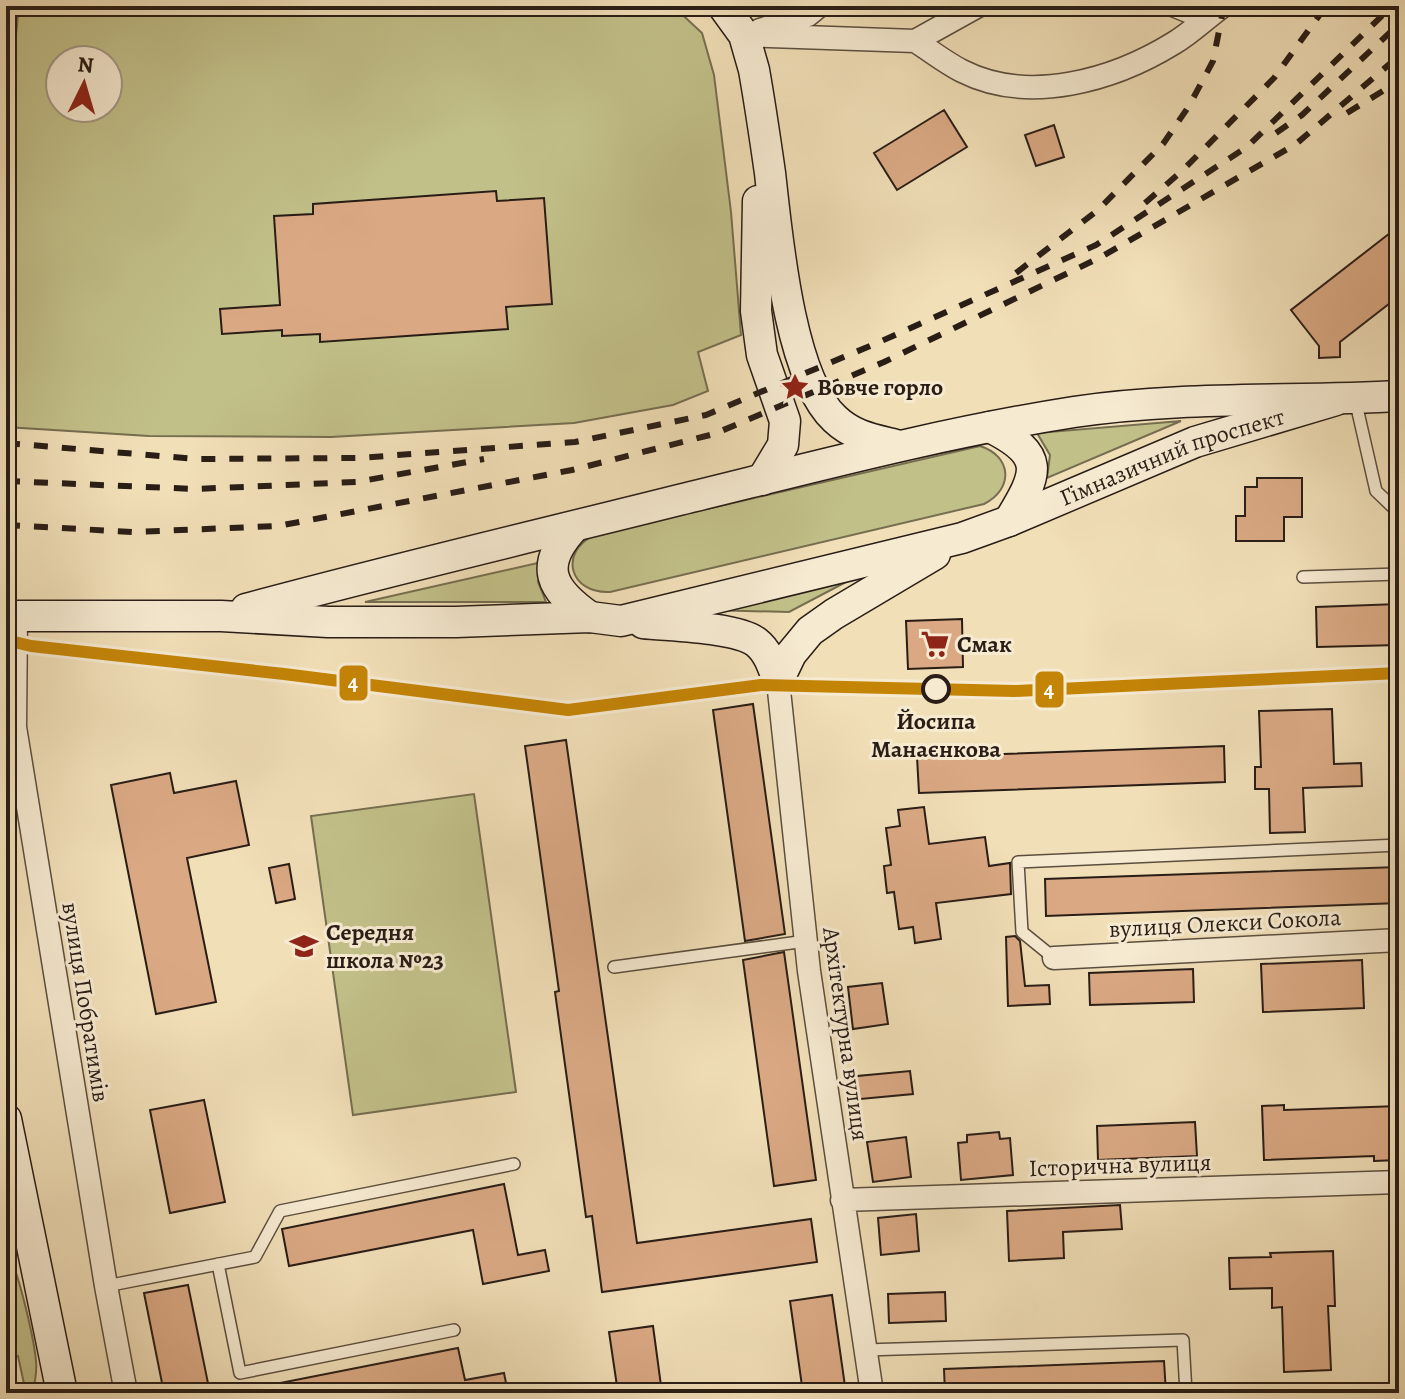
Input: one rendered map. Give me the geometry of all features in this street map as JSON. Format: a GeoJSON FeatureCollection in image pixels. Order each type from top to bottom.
{"type":"FeatureCollection","features":[{"type":"Feature","properties":{"kind":"main road"},"geometry":{"type":"LineString","coordinates":[[725,7],[744,35],[754,70],[784,285],[797,342],[817,395],[833,418],[857,435],[900,446]]}},
{"type":"Feature","properties":{"kind":"main road"},"geometry":{"type":"LineString","coordinates":[[762,480],[783,445],[785,421],[762,355],[756,311],[758,196],[764,132]]}},
{"type":"Feature","properties":{"kind":"main road","name":"Гімназичний проспект"},"geometry":{"type":"LineString","coordinates":[[221,616],[429,560],[990,427],[1076,412],[1166,403],[1399,396]]}},
{"type":"Feature","properties":{"kind":"main road","name":"Гімназичний проспект"},"geometry":{"type":"LineString","coordinates":[[962,538],[1195,442],[1345,399]]}},
{"type":"Feature","properties":{"kind":"main road"},"geometry":{"type":"LineString","coordinates":[[990,427],[1025,448],[1032,463],[1031,479],[1009,521]]}},
{"type":"Feature","properties":{"kind":"main road"},"geometry":{"type":"LineString","coordinates":[[574,527],[559,543],[553,565],[553,580],[566,600],[590,617]]}},
{"type":"Feature","properties":{"kind":"main road"},"geometry":{"type":"LineString","coordinates":[[621,621],[962,538]]}},
{"type":"Feature","properties":{"kind":"main road"},"geometry":{"type":"LineString","coordinates":[[778,681],[791,654],[810,631],[962,538]]}},
{"type":"Feature","properties":{"kind":"main road"},"geometry":{"type":"LineString","coordinates":[[11,617],[221,616],[328,622],[456,622],[590,617],[740,634],[757,643],[770,659],[778,681]]}},
{"type":"Feature","properties":{"kind":"main road"},"geometry":{"type":"LineString","coordinates":[[6,1119],[51,1339],[54,1387]]}},
{"type":"Feature","properties":{"kind":"main road"},"geometry":{"type":"LineString","coordinates":[[6,1227],[24,1245],[36,1269]]}},
{"type":"Feature","properties":{"kind":"street"},"geometry":{"type":"LineString","coordinates":[[744,35],[808,15],[819,6]]}},
{"type":"Feature","properties":{"kind":"street"},"geometry":{"type":"LineString","coordinates":[[915,41],[978,6]]}},
{"type":"Feature","properties":{"kind":"street"},"geometry":{"type":"LineString","coordinates":[[1175,6],[1214,12]]}},
{"type":"Feature","properties":{"kind":"street"},"geometry":{"type":"LineString","coordinates":[[744,35],[915,41],[964,72],[1010,85],[1073,85],[1123,69],[1175,43],[1214,12]]}},
{"type":"Feature","properties":{"kind":"street","name":"вулиця Побратимів"},"geometry":{"type":"LineString","coordinates":[[11,617],[15,727],[126,1393]]}},
{"type":"Feature","properties":{"kind":"street","name":"Архітектурна вулиця"},"geometry":{"type":"LineString","coordinates":[[778,681],[806,941],[872,1393]]}},
{"type":"Feature","properties":{"kind":"street","name":"вулиця Олекси Сокола"},"geometry":{"type":"LineString","coordinates":[[1054,958],[1399,940]]}},
{"type":"Feature","properties":{"kind":"street","name":"Історична вулиця"},"geometry":{"type":"LineString","coordinates":[[842,1200],[1399,1182]]}},
{"type":"Feature","properties":{"kind":"lane"},"geometry":{"type":"LineString","coordinates":[[1345,399],[1376,491],[1399,513]]}},
{"type":"Feature","properties":{"kind":"lane"},"geometry":{"type":"LineString","coordinates":[[1303,577],[1399,574]]}},
{"type":"Feature","properties":{"kind":"lane"},"geometry":{"type":"LineString","coordinates":[[1054,958],[1022,932],[1018,862],[1399,845]]}},
{"type":"Feature","properties":{"kind":"lane"},"geometry":{"type":"LineString","coordinates":[[614,967],[806,941]]}},
{"type":"Feature","properties":{"kind":"lane"},"geometry":{"type":"LineString","coordinates":[[106,1286],[255,1257],[280,1211],[514,1164]]}},
{"type":"Feature","properties":{"kind":"lane"},"geometry":{"type":"LineString","coordinates":[[218,1264],[240,1373],[454,1330]]}},
{"type":"Feature","properties":{"kind":"lane"},"geometry":{"type":"LineString","coordinates":[[865,1350],[1183,1340],[1186,1393]]}},
{"type":"Feature","properties":{"kind":"shaded area"},"geometry":{"type":"Polygon","coordinates":[[[19,6],[673,6],[702,33],[714,75],[731,212],[741,335],[698,352],[708,391],[673,405],[574,423],[331,437],[149,436],[6,427],[6,130],[19,6]]]}},
{"type":"Feature","properties":{"kind":"shaded area"},"geometry":{"type":"Polygon","coordinates":[[[1181,421],[1047,478],[1050,455],[1037,433],[1181,421]]]}},
{"type":"Feature","properties":{"kind":"shaded area"},"geometry":{"type":"Polygon","coordinates":[[[980,446],[998,457],[1005,473],[1001,490],[984,504],[610,592],[596,591],[586,586],[578,580],[574,571],[576,552],[594,535],[980,446]]]}},
{"type":"Feature","properties":{"kind":"shaded area"},"geometry":{"type":"Polygon","coordinates":[[[542,562],[538,582],[546,602],[365,602],[542,562]]]}},
{"type":"Feature","properties":{"kind":"shaded area"},"geometry":{"type":"Polygon","coordinates":[[[867,571],[789,612],[707,610],[867,571]]]}},
{"type":"Feature","properties":{"kind":"shaded area"},"geometry":{"type":"Polygon","coordinates":[[[474,794],[516,1092],[353,1115],[311,816],[474,794]]]}},
{"type":"Feature","properties":{"kind":"shaded area"},"geometry":{"type":"Polygon","coordinates":[[[6,1251],[20,1287],[32,1337],[36,1377],[32,1393],[26,1393],[18,1356],[6,1358],[6,1251]]]}},
{"type":"Feature","properties":{"kind":"building"},"geometry":{"type":"Polygon","coordinates":[[[944,110],[967,147],[897,190],[874,153],[944,110]]]}},
{"type":"Feature","properties":{"kind":"building"},"geometry":{"type":"Polygon","coordinates":[[[1054,125],[1064,157],[1036,166],[1025,135],[1054,125]]]}},
{"type":"Feature","properties":{"kind":"building"},"geometry":{"type":"Polygon","coordinates":[[[496,191],[497,201],[544,198],[552,304],[506,307],[508,329],[320,342],[320,334],[282,336],[282,330],[222,334],[220,309],[280,305],[274,216],[313,214],[313,204],[496,191]]]}},
{"type":"Feature","properties":{"kind":"building"},"geometry":{"type":"Polygon","coordinates":[[[1399,226],[1399,296],[1340,342],[1340,357],[1319,358],[1319,346],[1291,310],[1399,226]]]}},
{"type":"Feature","properties":{"kind":"building"},"geometry":{"type":"Polygon","coordinates":[[[1257,478],[1302,478],[1302,517],[1284,517],[1284,541],[1236,541],[1236,516],[1245,516],[1245,487],[1257,487],[1257,478]]]}},
{"type":"Feature","properties":{"kind":"building"},"geometry":{"type":"Polygon","coordinates":[[[1399,604],[1399,645],[1317,647],[1316,607],[1399,604]]]}},
{"type":"Feature","properties":{"kind":"building","name":"Смак"},"geometry":{"type":"Polygon","coordinates":[[[962,619],[963,667],[908,669],[906,621],[962,619]]]}},
{"type":"Feature","properties":{"kind":"building"},"geometry":{"type":"Polygon","coordinates":[[[753,704],[785,934],[745,941],[713,710],[753,704]]]}},
{"type":"Feature","properties":{"kind":"building"},"geometry":{"type":"Polygon","coordinates":[[[1332,709],[1334,764],[1361,763],[1362,786],[1303,788],[1305,832],[1270,833],[1269,789],[1255,789],[1255,767],[1261,767],[1259,711],[1332,709]]]}},
{"type":"Feature","properties":{"kind":"building"},"geometry":{"type":"Polygon","coordinates":[[[566,740],[637,1243],[811,1219],[817,1262],[602,1292],[592,1216],[586,1217],[525,746],[566,740]]]}},
{"type":"Feature","properties":{"kind":"building"},"geometry":{"type":"Polygon","coordinates":[[[1224,746],[1225,782],[919,793],[917,757],[1224,746]]]}},
{"type":"Feature","properties":{"kind":"building"},"geometry":{"type":"Polygon","coordinates":[[[170,773],[174,793],[236,781],[249,845],[187,858],[216,1002],[156,1014],[111,785],[170,773]]]}},
{"type":"Feature","properties":{"kind":"building"},"geometry":{"type":"Polygon","coordinates":[[[924,807],[929,844],[985,837],[989,866],[1010,863],[1011,894],[936,903],[941,939],[915,943],[913,927],[899,929],[894,892],[887,893],[884,866],[891,865],[886,828],[900,826],[898,810],[924,807]]]}},
{"type":"Feature","properties":{"kind":"building"},"geometry":{"type":"Polygon","coordinates":[[[289,864],[295,899],[276,903],[269,868],[289,864]]]}},
{"type":"Feature","properties":{"kind":"building"},"geometry":{"type":"Polygon","coordinates":[[[1399,867],[1399,903],[1046,916],[1045,879],[1399,867]]]}},
{"type":"Feature","properties":{"kind":"building"},"geometry":{"type":"Polygon","coordinates":[[[1015,936],[1020,941],[1025,986],[1049,985],[1050,1004],[1008,1006],[1006,937],[1015,936]]]}},
{"type":"Feature","properties":{"kind":"building"},"geometry":{"type":"Polygon","coordinates":[[[784,952],[816,1180],[774,1186],[743,960],[784,952]]]}},
{"type":"Feature","properties":{"kind":"building"},"geometry":{"type":"Polygon","coordinates":[[[1362,960],[1364,1008],[1263,1012],[1261,964],[1362,960]]]}},
{"type":"Feature","properties":{"kind":"building"},"geometry":{"type":"Polygon","coordinates":[[[1193,969],[1194,1002],[1090,1005],[1089,973],[1193,969]]]}},
{"type":"Feature","properties":{"kind":"building"},"geometry":{"type":"Polygon","coordinates":[[[882,983],[888,1024],[853,1029],[848,987],[882,983]]]}},
{"type":"Feature","properties":{"kind":"building"},"geometry":{"type":"Polygon","coordinates":[[[910,1071],[913,1094],[850,1100],[847,1077],[910,1071]]]}},
{"type":"Feature","properties":{"kind":"building"},"geometry":{"type":"Polygon","coordinates":[[[204,1100],[225,1202],[170,1213],[150,1110],[204,1100]]]}},
{"type":"Feature","properties":{"kind":"building"},"geometry":{"type":"Polygon","coordinates":[[[1284,1105],[1284,1110],[1399,1106],[1399,1160],[1374,1161],[1374,1156],[1264,1160],[1262,1106],[1284,1105]]]}},
{"type":"Feature","properties":{"kind":"building"},"geometry":{"type":"Polygon","coordinates":[[[1195,1122],[1197,1156],[1098,1160],[1097,1126],[1195,1122]]]}},
{"type":"Feature","properties":{"kind":"building"},"geometry":{"type":"Polygon","coordinates":[[[999,1132],[1000,1139],[1010,1138],[1013,1175],[961,1180],[958,1143],[967,1142],[967,1135],[999,1132]]]}},
{"type":"Feature","properties":{"kind":"building"},"geometry":{"type":"Polygon","coordinates":[[[906,1137],[911,1177],[873,1182],[867,1142],[906,1137]]]}},
{"type":"Feature","properties":{"kind":"building"},"geometry":{"type":"Polygon","coordinates":[[[504,1184],[518,1255],[545,1250],[549,1271],[483,1284],[473,1230],[289,1266],[282,1229],[504,1184]]]}},
{"type":"Feature","properties":{"kind":"building"},"geometry":{"type":"Polygon","coordinates":[[[1120,1205],[1122,1229],[1063,1232],[1064,1258],[1009,1261],[1007,1211],[1120,1205]]]}},
{"type":"Feature","properties":{"kind":"building"},"geometry":{"type":"Polygon","coordinates":[[[916,1214],[919,1251],[881,1255],[878,1218],[916,1214]]]}},
{"type":"Feature","properties":{"kind":"building"},"geometry":{"type":"Polygon","coordinates":[[[1333,1251],[1335,1306],[1328,1306],[1331,1370],[1284,1372],[1282,1307],[1272,1308],[1272,1288],[1230,1289],[1229,1258],[1333,1251]]]}},
{"type":"Feature","properties":{"kind":"building"},"geometry":{"type":"Polygon","coordinates":[[[188,1285],[210,1393],[164,1393],[144,1293],[188,1285]]]}},
{"type":"Feature","properties":{"kind":"building"},"geometry":{"type":"Polygon","coordinates":[[[945,1292],[946,1321],[889,1323],[888,1294],[945,1292]]]}},
{"type":"Feature","properties":{"kind":"building"},"geometry":{"type":"Polygon","coordinates":[[[832,1295],[846,1393],[803,1393],[790,1301],[832,1295]]]}},
{"type":"Feature","properties":{"kind":"building"},"geometry":{"type":"Polygon","coordinates":[[[653,1326],[662,1393],[618,1393],[609,1332],[653,1326]]]}},
{"type":"Feature","properties":{"kind":"building"},"geometry":{"type":"Polygon","coordinates":[[[458,1348],[465,1380],[504,1373],[508,1393],[447,1393],[446,1385],[407,1393],[276,1393],[275,1384],[458,1348]]]}},
{"type":"Feature","properties":{"kind":"building"},"geometry":{"type":"Polygon","coordinates":[[[1164,1361],[1166,1393],[945,1393],[944,1369],[1164,1361]]]}},
{"type":"Feature","properties":{"kind":"railway"},"geometry":{"type":"LineString","coordinates":[[1016,273],[1098,210],[1163,144],[1189,106],[1213,61],[1224,6]]}},
{"type":"Feature","properties":{"kind":"railway"},"geometry":{"type":"LineString","coordinates":[[1145,203],[1183,170],[1274,78],[1326,6]]}},
{"type":"Feature","properties":{"kind":"railway"},"geometry":{"type":"LineString","coordinates":[[6,443],[196,459],[358,458],[575,442],[706,415],[1096,245],[1247,147],[1392,6]]}},
{"type":"Feature","properties":{"kind":"railway"},"geometry":{"type":"LineString","coordinates":[[1276,133],[1302,115],[1399,24]]}},
{"type":"Feature","properties":{"kind":"railway"},"geometry":{"type":"LineString","coordinates":[[6,525],[133,532],[278,526],[572,470],[714,434],[884,362],[1101,257],[1296,144],[1399,56]]}},
{"type":"Feature","properties":{"kind":"railway"},"geometry":{"type":"LineString","coordinates":[[1347,113],[1399,81]]}},
{"type":"Feature","properties":{"kind":"railway"},"geometry":{"type":"LineString","coordinates":[[6,481],[195,489],[356,482],[484,459]]}},
{"type":"Feature","properties":{"kind":"transit line","name":"4"},"geometry":{"type":"LineString","coordinates":[[6,640],[31,646],[568,710],[761,685],[1014,691],[1399,673]]}},
{"type":"Feature","properties":{"kind":"place","name":"Вовче горло"},"geometry":{"type":"Point","coordinates":[795,387]}},
{"type":"Feature","properties":{"kind":"place","name":"Смак"},"geometry":{"type":"Point","coordinates":[935,644]}},
{"type":"Feature","properties":{"kind":"place","name":"Йосипа Манаєнкова"},"geometry":{"type":"Point","coordinates":[936,689]}},
{"type":"Feature","properties":{"kind":"place","name":"Середня школа №23"},"geometry":{"type":"Point","coordinates":[304,946]}}]}
